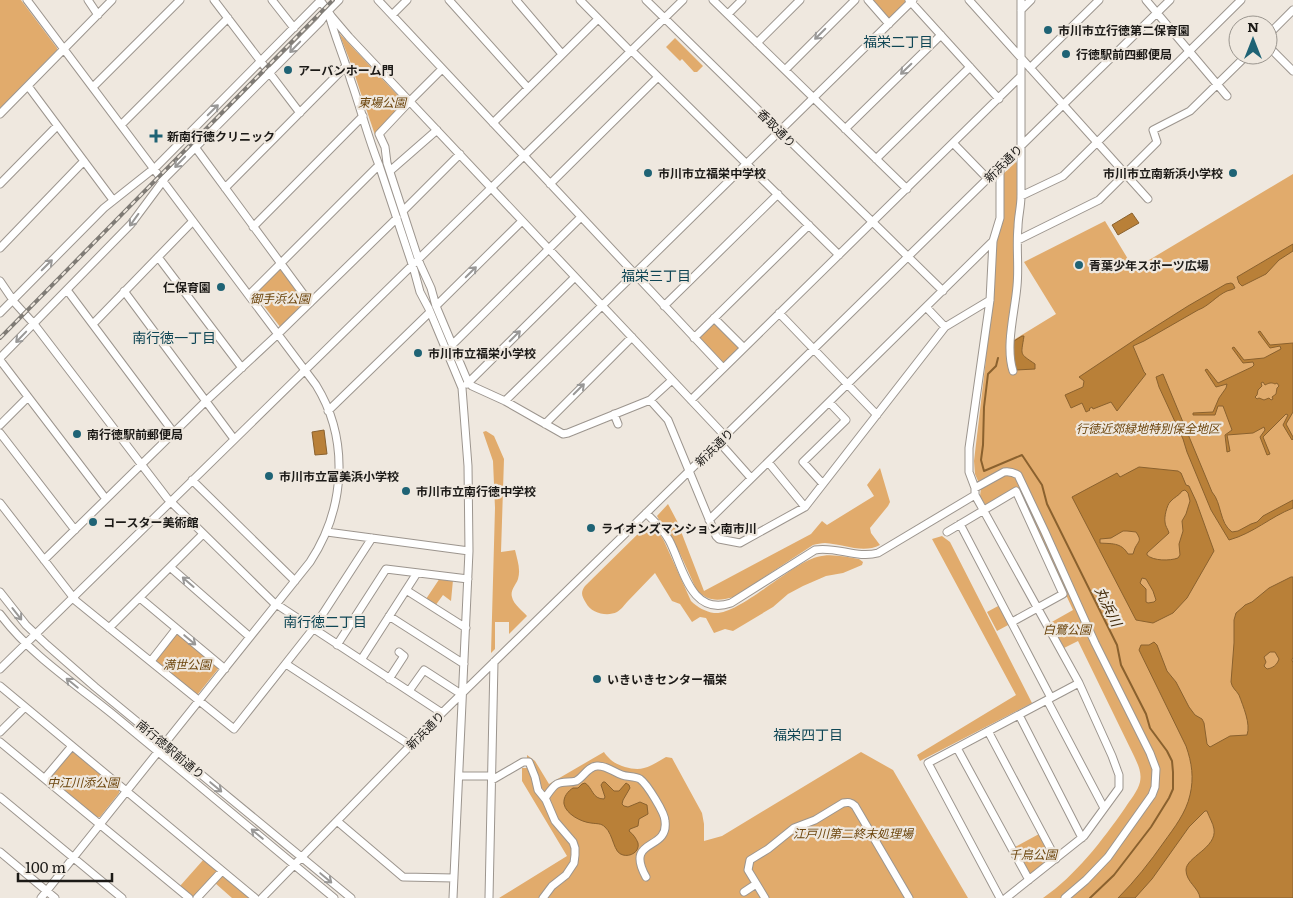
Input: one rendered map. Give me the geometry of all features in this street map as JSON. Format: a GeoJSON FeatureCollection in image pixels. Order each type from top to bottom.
{"type":"FeatureCollection","features":[{"type":"Feature","properties":{"kind":"street"},"geometry":{"type":"LineString","coordinates":[[27,0],[319,390],[336,436],[339,470],[337,499],[327,532],[314,556],[41,898]]}},
{"type":"Feature","properties":{"kind":"street"},"geometry":{"type":"LineString","coordinates":[[88,0],[98,14]]}},
{"type":"Feature","properties":{"kind":"street"},"geometry":{"type":"LineString","coordinates":[[0,114],[112,0]]}},
{"type":"Feature","properties":{"kind":"street"},"geometry":{"type":"LineString","coordinates":[[92,87],[180,0]]}},
{"type":"Feature","properties":{"kind":"street"},"geometry":{"type":"LineString","coordinates":[[214,0],[300,113]]}},
{"type":"Feature","properties":{"kind":"street"},"geometry":{"type":"LineString","coordinates":[[272,0],[294,28]]}},
{"type":"Feature","properties":{"kind":"street"},"geometry":{"type":"LineString","coordinates":[[0,313],[104,208],[154,169],[320,0],[350,37],[725,436]]}},
{"type":"Feature","properties":{"kind":"street"},"geometry":{"type":"LineString","coordinates":[[106,500],[0,359],[131,224],[163,181],[195,147],[321,21],[339,0]]}},
{"type":"Feature","properties":{"kind":"street"},"geometry":{"type":"LineString","coordinates":[[378,0],[723,368]]}},
{"type":"Feature","properties":{"kind":"street"},"geometry":{"type":"LineString","coordinates":[[392,15],[407,0]]}},
{"type":"Feature","properties":{"kind":"street"},"geometry":{"type":"LineString","coordinates":[[449,0],[528,88]]}},
{"type":"Feature","properties":{"kind":"street"},"geometry":{"type":"LineString","coordinates":[[516,0],[562,54]]}},
{"type":"Feature","properties":{"kind":"street"},"geometry":{"type":"LineString","coordinates":[[580,0],[839,255]]}},
{"type":"Feature","properties":{"kind":"street","name":"香取通り"},"geometry":{"type":"LineString","coordinates":[[646,0],[943,291]]}},
{"type":"Feature","properties":{"kind":"street"},"geometry":{"type":"LineString","coordinates":[[0,669],[683,0]]}},
{"type":"Feature","properties":{"kind":"street"},"geometry":{"type":"LineString","coordinates":[[713,0],[906,189]]}},
{"type":"Feature","properties":{"kind":"street"},"geometry":{"type":"LineString","coordinates":[[728,14],[742,0]]}},
{"type":"Feature","properties":{"kind":"street"},"geometry":{"type":"LineString","coordinates":[[757,42],[800,0]]}},
{"type":"Feature","properties":{"kind":"street"},"geometry":{"type":"LineString","coordinates":[[785,70],[855,0]]}},
{"type":"Feature","properties":{"kind":"street"},"geometry":{"type":"LineString","coordinates":[[868,0],[889,24]]}},
{"type":"Feature","properties":{"kind":"street"},"geometry":{"type":"LineString","coordinates":[[1013,371],[1010,358],[1017,287],[1021,196],[1021,0]]}},
{"type":"Feature","properties":{"kind":"street"},"geometry":{"type":"LineString","coordinates":[[1021,10],[1031,0]]}},
{"type":"Feature","properties":{"kind":"street"},"geometry":{"type":"LineString","coordinates":[[1030,68],[1099,0]]}},
{"type":"Feature","properties":{"kind":"street"},"geometry":{"type":"LineString","coordinates":[[1146,0],[1227,96]]}},
{"type":"Feature","properties":{"kind":"street","name":"新浜通り"},"geometry":{"type":"LineString","coordinates":[[262,898],[462,693],[1170,0]]}},
{"type":"Feature","properties":{"kind":"street"},"geometry":{"type":"LineString","coordinates":[[1021,196],[1063,176],[1241,0]]}},
{"type":"Feature","properties":{"kind":"street"},"geometry":{"type":"LineString","coordinates":[[506,401],[911,1],[999,99]]}},
{"type":"Feature","properties":{"kind":"street"},"geometry":{"type":"LineString","coordinates":[[972,1],[1148,199]]}},
{"type":"Feature","properties":{"kind":"street"},"geometry":{"type":"LineString","coordinates":[[1278,25],[1293,10]]}},
{"type":"Feature","properties":{"kind":"street"},"geometry":{"type":"LineString","coordinates":[[328,11],[334,36],[380,165],[418,287],[433,309],[452,345],[468,382],[472,386],[506,401],[544,424],[565,434],[650,400],[672,380]]}},
{"type":"Feature","properties":{"kind":"street"},"geometry":{"type":"LineString","coordinates":[[121,125],[228,18]]}},
{"type":"Feature","properties":{"kind":"street"},"geometry":{"type":"LineString","coordinates":[[493,123],[598,19]]}},
{"type":"Feature","properties":{"kind":"street"},"geometry":{"type":"LineString","coordinates":[[845,128],[941,35]]}},
{"type":"Feature","properties":{"kind":"street"},"geometry":{"type":"LineString","coordinates":[[1278,56],[1293,71]]}},
{"type":"Feature","properties":{"kind":"street"},"geometry":{"type":"LineString","coordinates":[[1018,240],[1099,200],[1157,142],[1153,130],[1190,111],[1237,65]]}},
{"type":"Feature","properties":{"kind":"street"},"geometry":{"type":"LineString","coordinates":[[225,188],[346,66]]}},
{"type":"Feature","properties":{"kind":"street"},"geometry":{"type":"LineString","coordinates":[[876,159],[970,67]]}},
{"type":"Feature","properties":{"kind":"street"},"geometry":{"type":"LineString","coordinates":[[442,69],[379,134],[385,147],[387,163],[403,211],[431,288],[433,309],[462,388],[468,466],[469,551],[453,898]]}},
{"type":"Feature","properties":{"kind":"street"},"geometry":{"type":"LineString","coordinates":[[550,184],[658,77]]}},
{"type":"Feature","properties":{"kind":"street"},"geometry":{"type":"LineString","coordinates":[[690,400],[1020,77]]}},
{"type":"Feature","properties":{"kind":"street"},"geometry":{"type":"LineString","coordinates":[[28,86],[113,200]]}},
{"type":"Feature","properties":{"kind":"street"},"geometry":{"type":"LineString","coordinates":[[253,227],[363,116]]}},
{"type":"Feature","properties":{"kind":"street"},"geometry":{"type":"LineString","coordinates":[[0,184],[58,126]]}},
{"type":"Feature","properties":{"kind":"street"},"geometry":{"type":"LineString","coordinates":[[390,171],[437,130]]}},
{"type":"Feature","properties":{"kind":"street"},"geometry":{"type":"LineString","coordinates":[[953,143],[987,178]]}},
{"type":"Feature","properties":{"kind":"street"},"geometry":{"type":"LineString","coordinates":[[195,147],[310,303]]}},
{"type":"Feature","properties":{"kind":"street"},"geometry":{"type":"LineString","coordinates":[[403,211],[460,154]]}},
{"type":"Feature","properties":{"kind":"street"},"geometry":{"type":"LineString","coordinates":[[0,248],[84,161]]}},
{"type":"Feature","properties":{"kind":"street"},"geometry":{"type":"LineString","coordinates":[[248,295],[380,165]]}},
{"type":"Feature","properties":{"kind":"street"},"geometry":{"type":"LineString","coordinates":[[1000,166],[1000,218],[993,241],[990,300],[969,448],[969,472],[984,510],[1079,683],[1119,775],[1119,788],[1082,838],[1006,898]]}},
{"type":"Feature","properties":{"kind":"street"},"geometry":{"type":"LineString","coordinates":[[664,306],[778,194]]}},
{"type":"Feature","properties":{"kind":"street"},"geometry":{"type":"LineString","coordinates":[[452,345],[581,217]]}},
{"type":"Feature","properties":{"kind":"street"},"geometry":{"type":"LineString","coordinates":[[44,560],[397,218]]}},
{"type":"Feature","properties":{"kind":"street"},"geometry":{"type":"LineString","coordinates":[[93,324],[193,221]]}},
{"type":"Feature","properties":{"kind":"street"},"geometry":{"type":"LineString","coordinates":[[328,411],[522,221]]}},
{"type":"Feature","properties":{"kind":"street"},"geometry":{"type":"LineString","coordinates":[[694,338],[809,225]]}},
{"type":"Feature","properties":{"kind":"street"},"geometry":{"type":"LineString","coordinates":[[709,520],[993,241]]}},
{"type":"Feature","properties":{"kind":"street"},"geometry":{"type":"LineString","coordinates":[[158,257],[242,368]]}},
{"type":"Feature","properties":{"kind":"street"},"geometry":{"type":"LineString","coordinates":[[462,388],[575,277]]}},
{"type":"Feature","properties":{"kind":"street"},"geometry":{"type":"LineString","coordinates":[[0,281],[170,502],[276,605],[442,713]]}},
{"type":"Feature","properties":{"kind":"street"},"geometry":{"type":"LineString","coordinates":[[67,290],[174,433]]}},
{"type":"Feature","properties":{"kind":"street"},"geometry":{"type":"LineString","coordinates":[[124,291],[234,439]]}},
{"type":"Feature","properties":{"kind":"street"},"geometry":{"type":"LineString","coordinates":[[650,400],[668,420],[716,536],[719,539],[740,543],[805,507],[946,326],[990,300]]}},
{"type":"Feature","properties":{"kind":"street"},"geometry":{"type":"LineString","coordinates":[[926,307],[946,326]]}},
{"type":"Feature","properties":{"kind":"street"},"geometry":{"type":"LineString","coordinates":[[779,313],[877,415]]}},
{"type":"Feature","properties":{"kind":"street"},"geometry":{"type":"LineString","coordinates":[[714,318],[744,348]]}},
{"type":"Feature","properties":{"kind":"street"},"geometry":{"type":"LineString","coordinates":[[544,424],[632,337]]}},
{"type":"Feature","properties":{"kind":"street"},"geometry":{"type":"LineString","coordinates":[[0,425],[28,396]]}},
{"type":"Feature","properties":{"kind":"street"},"geometry":{"type":"LineString","coordinates":[[823,484],[803,462],[846,420],[829,402]]}},
{"type":"Feature","properties":{"kind":"street"},"geometry":{"type":"LineString","coordinates":[[614,414],[618,424]]}},
{"type":"Feature","properties":{"kind":"street"},"geometry":{"type":"LineString","coordinates":[[0,433],[74,530]]}},
{"type":"Feature","properties":{"kind":"street"},"geometry":{"type":"LineString","coordinates":[[719,442],[751,478]]}},
{"type":"Feature","properties":{"kind":"street"},"geometry":{"type":"LineString","coordinates":[[768,462],[805,507]]}},
{"type":"Feature","properties":{"kind":"street"},"geometry":{"type":"LineString","coordinates":[[646,513],[668,539],[694,593],[708,604],[723,606],[731,603],[815,550],[828,549],[861,555],[878,553],[1004,472],[1014,472],[1018,475],[1095,643],[1150,753],[1156,769],[1155,787],[1148,801],[1108,857],[1065,898]]}},
{"type":"Feature","properties":{"kind":"street"},"geometry":{"type":"LineString","coordinates":[[192,480],[295,581]]}},
{"type":"Feature","properties":{"kind":"street"},"geometry":{"type":"LineString","coordinates":[[947,532],[1016,491],[1064,594],[1012,622]]}},
{"type":"Feature","properties":{"kind":"street"},"geometry":{"type":"LineString","coordinates":[[0,503],[72,598],[234,729],[313,629],[372,538]]}},
{"type":"Feature","properties":{"kind":"street"},"geometry":{"type":"LineString","coordinates":[[960,524],[1012,622],[1104,808]]}},
{"type":"Feature","properties":{"kind":"street"},"geometry":{"type":"LineString","coordinates":[[327,532],[469,551]]}},
{"type":"Feature","properties":{"kind":"street"},"geometry":{"type":"LineString","coordinates":[[109,628],[203,534]]}},
{"type":"Feature","properties":{"kind":"street"},"geometry":{"type":"LineString","coordinates":[[170,567],[250,637]]}},
{"type":"Feature","properties":{"kind":"street"},"geometry":{"type":"LineString","coordinates":[[337,645],[386,569],[468,579]]}},
{"type":"Feature","properties":{"kind":"street"},"geometry":{"type":"LineString","coordinates":[[361,660],[417,573]]}},
{"type":"Feature","properties":{"kind":"street"},"geometry":{"type":"LineString","coordinates":[[406,590],[466,628]]}},
{"type":"Feature","properties":{"kind":"street","name":"南行徳駅前通り"},"geometry":{"type":"LineString","coordinates":[[0,592],[18,616],[35,634],[89,682],[351,898]]}},
{"type":"Feature","properties":{"kind":"street"},"geometry":{"type":"LineString","coordinates":[[140,598],[225,669]]}},
{"type":"Feature","properties":{"kind":"street","name":"南行徳駅前通り"},"geometry":{"type":"LineString","coordinates":[[0,614],[25,644],[334,898]]}},
{"type":"Feature","properties":{"kind":"street"},"geometry":{"type":"LineString","coordinates":[[389,616],[464,664]]}},
{"type":"Feature","properties":{"kind":"street"},"geometry":{"type":"LineString","coordinates":[[151,661],[176,628]]}},
{"type":"Feature","properties":{"kind":"street"},"geometry":{"type":"LineString","coordinates":[[389,679],[404,656],[399,652]]}},
{"type":"Feature","properties":{"kind":"street"},"geometry":{"type":"LineString","coordinates":[[489,898],[494,662]]}},
{"type":"Feature","properties":{"kind":"street"},"geometry":{"type":"LineString","coordinates":[[286,664],[410,745]]}},
{"type":"Feature","properties":{"kind":"street"},"geometry":{"type":"LineString","coordinates":[[409,691],[424,670],[462,693]]}},
{"type":"Feature","properties":{"kind":"street"},"geometry":{"type":"LineString","coordinates":[[1000,898],[928,763],[1079,683]]}},
{"type":"Feature","properties":{"kind":"street"},"geometry":{"type":"LineString","coordinates":[[0,686],[254,898]]}},
{"type":"Feature","properties":{"kind":"street"},"geometry":{"type":"LineString","coordinates":[[0,732],[25,707]]}},
{"type":"Feature","properties":{"kind":"street"},"geometry":{"type":"LineString","coordinates":[[1019,715],[1082,838]]}},
{"type":"Feature","properties":{"kind":"street"},"geometry":{"type":"LineString","coordinates":[[988,731],[1056,860]]}},
{"type":"Feature","properties":{"kind":"street"},"geometry":{"type":"LineString","coordinates":[[0,742],[188,898]]}},
{"type":"Feature","properties":{"kind":"street"},"geometry":{"type":"LineString","coordinates":[[44,778],[72,746]]}},
{"type":"Feature","properties":{"kind":"street"},"geometry":{"type":"LineString","coordinates":[[958,748],[1029,880]]}},
{"type":"Feature","properties":{"kind":"street"},"geometry":{"type":"LineString","coordinates":[[459,776],[492,778],[523,762],[529,762],[538,790],[555,821],[575,848],[574,863],[543,898]]}},
{"type":"Feature","properties":{"kind":"street"},"geometry":{"type":"LineString","coordinates":[[544,798],[560,782],[576,781],[589,768],[594,766],[605,766],[622,775],[640,779],[662,810],[666,820],[664,834],[641,853],[639,863],[646,877]]}},
{"type":"Feature","properties":{"kind":"street"},"geometry":{"type":"LineString","coordinates":[[0,797],[122,898]]}},
{"type":"Feature","properties":{"kind":"street"},"geometry":{"type":"LineString","coordinates":[[765,898],[748,870],[750,860],[768,849],[794,828],[815,820],[842,803],[848,802],[855,806],[908,898]]}},
{"type":"Feature","properties":{"kind":"street"},"geometry":{"type":"LineString","coordinates":[[337,821],[403,877],[454,878]]}},
{"type":"Feature","properties":{"kind":"street"},"geometry":{"type":"LineString","coordinates":[[0,852],[55,898]]}},
{"type":"Feature","properties":{"kind":"street"},"geometry":{"type":"LineString","coordinates":[[197,898],[222,871]]}},
{"type":"Feature","properties":{"kind":"street"},"geometry":{"type":"LineString","coordinates":[[744,892],[756,884]]}},
{"type":"Feature","properties":{"kind":"green space"},"geometry":{"type":"Polygon","coordinates":[[[0,0],[21,0],[57,50],[0,108],[0,0]]]}},
{"type":"Feature","properties":{"kind":"green space"},"geometry":{"type":"Polygon","coordinates":[[[871,0],[905,0],[905,2],[890,17],[886,17],[871,0]]]}},
{"type":"Feature","properties":{"kind":"green space","name":"東場公園"},"geometry":{"type":"Polygon","coordinates":[[[339,33],[404,102],[375,135],[350,61],[339,33]]]}},
{"type":"Feature","properties":{"kind":"green space"},"geometry":{"type":"Polygon","coordinates":[[[675,38],[703,66],[697,72],[694,72],[682,59],[680,61],[666,47],[675,38]]]}},
{"type":"Feature","properties":{"kind":"green space","name":"行徳近郊緑地特別保全地区"},"geometry":{"type":"Polygon","coordinates":[[[1016,162],[1018,164],[1018,207],[1014,287],[1007,344],[1056,314],[1024,262],[1105,221],[1134,269],[1293,174],[1293,898],[1043,898],[1066,879],[1098,845],[1136,792],[1140,782],[1140,775],[1134,756],[1078,641],[1064,648],[1050,623],[1073,610],[1017,489],[986,506],[980,496],[981,488],[975,474],[974,461],[985,368],[1002,175],[1016,162]]]}},
{"type":"Feature","properties":{"kind":"green space","name":"御手浜公園"},"geometry":{"type":"Polygon","coordinates":[[[278,269],[282,270],[305,301],[305,305],[281,328],[254,293],[278,269]]]}},
{"type":"Feature","properties":{"kind":"green space"},"geometry":{"type":"Polygon","coordinates":[[[714,322],[739,345],[739,348],[724,363],[721,363],[700,339],[700,335],[714,322]]]}},
{"type":"Feature","properties":{"kind":"green space"},"geometry":{"type":"Polygon","coordinates":[[[486,431],[494,436],[504,459],[501,552],[515,550],[519,572],[512,597],[516,605],[527,616],[509,634],[509,622],[495,622],[495,649],[491,653],[495,508],[493,461],[483,432],[486,431]]]}},
{"type":"Feature","properties":{"kind":"green space"},"geometry":{"type":"Polygon","coordinates":[[[880,468],[890,502],[870,528],[871,533],[880,545],[873,548],[860,549],[825,543],[813,545],[734,597],[713,599],[704,596],[696,589],[674,542],[657,516],[668,504],[677,521],[704,591],[811,534],[822,521],[827,525],[874,496],[867,485],[880,468]]]}},
{"type":"Feature","properties":{"kind":"green space"},"geometry":{"type":"Polygon","coordinates":[[[647,525],[655,529],[664,541],[691,601],[708,612],[724,612],[736,606],[793,569],[817,557],[838,556],[859,559],[863,562],[862,565],[843,573],[826,576],[803,586],[733,631],[725,629],[714,633],[706,618],[700,617],[692,622],[680,604],[672,601],[655,573],[617,612],[604,614],[595,612],[588,606],[582,591],[647,525]]]}},
{"type":"Feature","properties":{"kind":"green space"},"geometry":{"type":"Polygon","coordinates":[[[942,536],[950,542],[1032,703],[920,761],[917,755],[1016,695],[932,539],[942,536]]]}},
{"type":"Feature","properties":{"kind":"green space"},"geometry":{"type":"Polygon","coordinates":[[[440,578],[453,580],[451,601],[443,595],[435,606],[426,599],[440,578]]]}},
{"type":"Feature","properties":{"kind":"green space"},"geometry":{"type":"Polygon","coordinates":[[[1000,605],[1010,624],[997,631],[987,612],[1000,605]]]}},
{"type":"Feature","properties":{"kind":"green space","name":"満世公園"},"geometry":{"type":"Polygon","coordinates":[[[175,633],[178,633],[218,667],[198,694],[195,694],[155,662],[175,633]]]}},
{"type":"Feature","properties":{"kind":"green space","name":"中江川添公園"},"geometry":{"type":"Polygon","coordinates":[[[73,750],[120,789],[119,793],[100,817],[96,817],[49,778],[73,750]]]}},
{"type":"Feature","properties":{"kind":"green space","name":"江戸川第二終末処理場"},"geometry":{"type":"Polygon","coordinates":[[[604,752],[612,761],[635,769],[647,767],[666,757],[672,758],[702,813],[704,841],[722,836],[861,752],[893,770],[968,898],[499,898],[567,856],[522,781],[522,768],[527,768],[527,755],[535,761],[549,784],[604,752]]]}},
{"type":"Feature","properties":{"kind":"green space","name":"千鳥公園"},"geometry":{"type":"Polygon","coordinates":[[[1039,834],[1051,860],[1033,875],[1028,874],[1013,848],[1039,834]]]}},
{"type":"Feature","properties":{"kind":"green space"},"geometry":{"type":"Polygon","coordinates":[[[204,859],[217,873],[195,896],[192,896],[180,886],[204,859]]]}},
{"type":"Feature","properties":{"kind":"green space"},"geometry":{"type":"Polygon","coordinates":[[[222,875],[250,898],[232,898],[215,883],[222,875]]]}},
{"type":"Feature","properties":{"kind":"shaded area"},"geometry":{"type":"Polygon","coordinates":[[[1132,213],[1139,223],[1118,235],[1112,225],[1132,213]]]}},
{"type":"Feature","properties":{"kind":"shaded area"},"geometry":{"type":"Polygon","coordinates":[[[1293,244],[1293,251],[1279,260],[1266,274],[1242,286],[1239,283],[1237,277],[1293,244]]]}},
{"type":"Feature","properties":{"kind":"shaded area"},"geometry":{"type":"Polygon","coordinates":[[[1231,283],[1235,288],[1223,293],[1202,308],[1133,346],[1146,374],[1117,411],[1111,402],[1093,409],[1092,407],[1086,412],[1082,403],[1071,408],[1065,395],[1083,387],[1084,381],[1079,377],[1188,306],[1231,283]]]}},
{"type":"Feature","properties":{"kind":"shaded area"},"geometry":{"type":"Polygon","coordinates":[[[1260,331],[1270,345],[1293,343],[1293,412],[1286,424],[1293,439],[1283,425],[1288,415],[1286,414],[1263,437],[1270,454],[1267,455],[1260,437],[1265,430],[1264,427],[1253,433],[1227,435],[1230,451],[1227,452],[1225,435],[1232,430],[1223,406],[1218,406],[1215,415],[1193,415],[1193,413],[1213,412],[1226,388],[1227,384],[1216,387],[1205,370],[1207,369],[1218,383],[1254,365],[1253,362],[1243,363],[1232,348],[1234,347],[1244,360],[1264,358],[1281,349],[1280,346],[1270,348],[1258,332],[1260,331]],[[1263,382],[1261,383],[1262,386],[1255,397],[1264,400],[1269,398],[1271,400],[1279,386],[1277,383],[1265,385],[1263,382]]]}},
{"type":"Feature","properties":{"kind":"shaded area"},"geometry":{"type":"Polygon","coordinates":[[[1024,336],[1022,353],[1035,364],[1035,369],[1016,370],[1013,356],[1014,341],[1024,336]]]}},
{"type":"Feature","properties":{"kind":"shaded area"},"geometry":{"type":"Polygon","coordinates":[[[1163,374],[1228,528],[1232,532],[1238,531],[1293,500],[1293,508],[1229,540],[1211,510],[1183,439],[1159,387],[1156,377],[1163,374]]]}},
{"type":"Feature","properties":{"kind":"shaded area"},"geometry":{"type":"Polygon","coordinates":[[[324,430],[327,454],[315,455],[312,432],[324,430]]]}},
{"type":"Feature","properties":{"kind":"shaded area"},"geometry":{"type":"Polygon","coordinates":[[[1139,467],[1178,471],[1181,473],[1196,501],[1214,551],[1187,598],[1173,613],[1153,623],[1136,620],[1072,497],[1117,473],[1120,477],[1139,467]],[[1185,490],[1169,504],[1166,511],[1165,525],[1169,533],[1147,553],[1150,557],[1166,560],[1178,558],[1180,555],[1179,544],[1183,531],[1182,521],[1190,501],[1185,490]],[[1123,531],[1111,538],[1100,539],[1100,543],[1122,547],[1128,554],[1133,554],[1139,542],[1136,532],[1123,531]],[[1142,578],[1140,583],[1146,589],[1146,602],[1154,602],[1156,600],[1153,591],[1146,579],[1142,578]]]}},
{"type":"Feature","properties":{"kind":"shaded area"},"geometry":{"type":"Polygon","coordinates":[[[1293,577],[1293,898],[1200,898],[1188,878],[1186,870],[1187,865],[1211,842],[1214,836],[1213,824],[1207,811],[1205,811],[1189,827],[1152,879],[1135,898],[1118,898],[1148,864],[1172,831],[1186,808],[1192,783],[1191,764],[1186,746],[1139,650],[1141,645],[1149,645],[1154,642],[1157,645],[1167,671],[1176,682],[1189,707],[1195,715],[1202,719],[1207,744],[1210,747],[1230,736],[1247,735],[1246,715],[1239,695],[1231,682],[1234,620],[1236,613],[1269,588],[1293,577]],[[1270,652],[1264,657],[1266,662],[1264,666],[1267,669],[1274,666],[1279,659],[1275,652],[1270,652]]]}},
{"type":"Feature","properties":{"kind":"shaded area"},"geometry":{"type":"Polygon","coordinates":[[[603,782],[614,791],[619,791],[626,783],[629,785],[630,788],[622,804],[624,806],[628,807],[640,802],[647,805],[648,814],[639,819],[638,826],[629,831],[638,843],[636,851],[631,854],[623,855],[617,851],[608,830],[603,826],[579,819],[565,808],[564,801],[568,793],[573,788],[578,788],[585,783],[597,797],[604,799],[601,785],[603,782]]]}},
{"type":"Feature","properties":{"kind":"waterway","name":"丸浜川"},"geometry":{"type":"LineString","coordinates":[[998,358],[996,366],[988,374],[981,460],[984,471],[1022,455],[1042,485],[1047,504],[1117,645],[1121,665],[1146,714],[1150,728],[1172,761],[1173,789],[1169,798],[1151,827],[1114,875],[1090,898]]}},
{"type":"Feature","properties":{"kind":"railway"},"geometry":{"type":"LineString","coordinates":[[0,338],[333,0]]}},
{"type":"Feature","properties":{"kind":"place","name":"市川市立行徳第二保育園"},"geometry":{"type":"Point","coordinates":[1048,30]}},
{"type":"Feature","properties":{"kind":"place","name":"行徳駅前四郵便局"},"geometry":{"type":"Point","coordinates":[1066,54]}},
{"type":"Feature","properties":{"kind":"place","name":"アーバンホーム門"},"geometry":{"type":"Point","coordinates":[288,70]}},
{"type":"Feature","properties":{"kind":"place","name":"新南行徳クリニック"},"geometry":{"type":"Point","coordinates":[156,136]}},
{"type":"Feature","properties":{"kind":"place","name":"市川市立福栄中学校"},"geometry":{"type":"Point","coordinates":[648,173]}},
{"type":"Feature","properties":{"kind":"place","name":"市川市立南新浜小学校"},"geometry":{"type":"Point","coordinates":[1233,173]}},
{"type":"Feature","properties":{"kind":"place","name":"青葉少年スポーツ広場"},"geometry":{"type":"Point","coordinates":[1079,265]}},
{"type":"Feature","properties":{"kind":"place","name":"仁保育園"},"geometry":{"type":"Point","coordinates":[221,287]}},
{"type":"Feature","properties":{"kind":"place","name":"市川市立福栄小学校"},"geometry":{"type":"Point","coordinates":[418,353]}},
{"type":"Feature","properties":{"kind":"place","name":"南行徳駅前郵便局"},"geometry":{"type":"Point","coordinates":[77,434]}},
{"type":"Feature","properties":{"kind":"place","name":"市川市立富美浜小学校"},"geometry":{"type":"Point","coordinates":[269,476]}},
{"type":"Feature","properties":{"kind":"place","name":"市川市立南行徳中学校"},"geometry":{"type":"Point","coordinates":[406,491]}},
{"type":"Feature","properties":{"kind":"place","name":"コースター美術館"},"geometry":{"type":"Point","coordinates":[93,522]}},
{"type":"Feature","properties":{"kind":"place","name":"ライオンズマンション南市川"},"geometry":{"type":"Point","coordinates":[591,528]}},
{"type":"Feature","properties":{"kind":"place","name":"いきいきセンター福栄"},"geometry":{"type":"Point","coordinates":[597,679]}},
{"type":"Feature","properties":{"kind":"district","name":"福栄二丁目"},"geometry":{"type":"Point","coordinates":[898,41]}},
{"type":"Feature","properties":{"kind":"district","name":"福栄三丁目"},"geometry":{"type":"Point","coordinates":[656,275]}},
{"type":"Feature","properties":{"kind":"district","name":"南行徳一丁目"},"geometry":{"type":"Point","coordinates":[174,337]}},
{"type":"Feature","properties":{"kind":"district","name":"南行徳二丁目"},"geometry":{"type":"Point","coordinates":[325,621]}},
{"type":"Feature","properties":{"kind":"district","name":"福栄四丁目"},"geometry":{"type":"Point","coordinates":[808,734]}},
{"type":"Feature","properties":{"kind":"park label","name":"白鷺公園"},"geometry":{"type":"Point","coordinates":[1067,629]}}]}
